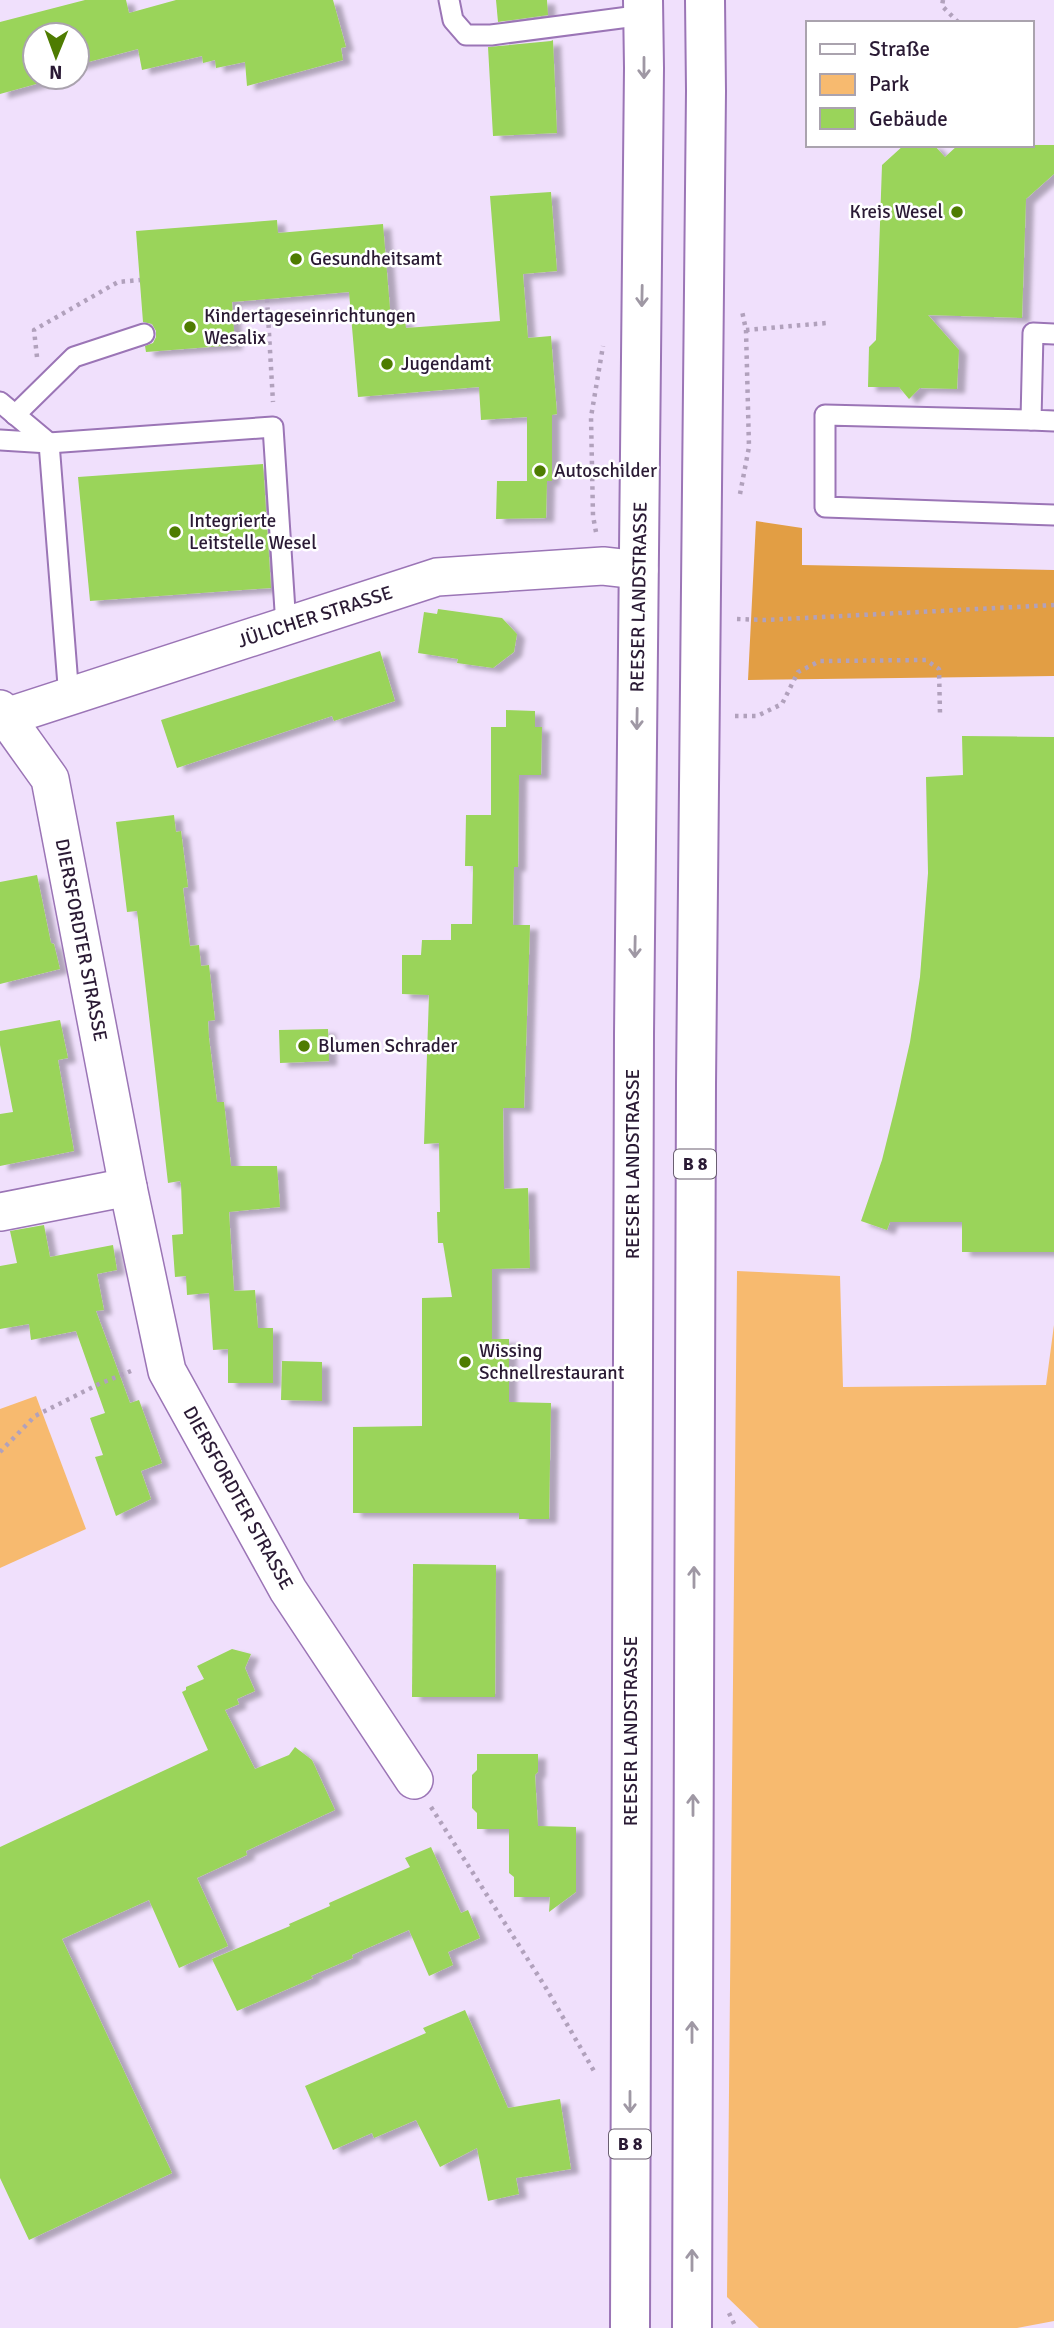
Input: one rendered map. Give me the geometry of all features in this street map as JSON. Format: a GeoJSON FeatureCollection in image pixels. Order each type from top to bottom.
{"type":"FeatureCollection","features":[{"type":"Feature","properties":{"kind":"main road","name":"B 8"},"geometry":{"type":"LineString","coordinates":[[692,2328],[695,1111],[705,0]]}},
{"type":"Feature","properties":{"kind":"main road","name":"REESER LANDSTRASSE"},"geometry":{"type":"LineString","coordinates":[[630,2328],[632,1311],[643,8]]}},
{"type":"Feature","properties":{"kind":"street","name":"JÜLICHER STRASSE"},"geometry":{"type":"LineString","coordinates":[[2,715],[69,698],[438,577],[603,566],[639,570]]}},
{"type":"Feature","properties":{"kind":"street","name":"DIERSFORDTER STRASSE"},"geometry":{"type":"LineString","coordinates":[[2,715],[50,779],[128,1186],[167,1371],[288,1590],[414,1780]]}},
{"type":"Feature","properties":{"kind":"street"},"geometry":{"type":"LineString","coordinates":[[0,1212],[128,1186]]}},
{"type":"Feature","properties":{"kind":"lane"},"geometry":{"type":"LineString","coordinates":[[449,0],[453,20],[466,35],[491,35],[643,8]]}},
{"type":"Feature","properties":{"kind":"lane"},"geometry":{"type":"LineString","coordinates":[[1031,420],[1033,333],[1054,334]]}},
{"type":"Feature","properties":{"kind":"lane"},"geometry":{"type":"LineString","coordinates":[[69,698],[49,443],[7,409],[40,389],[74,357],[144,334]]}},
{"type":"Feature","properties":{"kind":"lane"},"geometry":{"type":"LineString","coordinates":[[1054,421],[825,415],[825,507],[1054,515]]}},
{"type":"Feature","properties":{"kind":"lane"},"geometry":{"type":"LineString","coordinates":[[0,440],[49,443],[273,428],[286,626]]}},
{"type":"Feature","properties":{"kind":"path"},"geometry":{"type":"LineString","coordinates":[[943,0],[942,6],[957,21]]}},
{"type":"Feature","properties":{"kind":"path"},"geometry":{"type":"LineString","coordinates":[[40,389],[34,330],[118,282],[140,280]]}},
{"type":"Feature","properties":{"kind":"path"},"geometry":{"type":"LineString","coordinates":[[267,299],[273,428]]}},
{"type":"Feature","properties":{"kind":"path"},"geometry":{"type":"LineString","coordinates":[[746,330],[827,323]]}},
{"type":"Feature","properties":{"kind":"path"},"geometry":{"type":"LineString","coordinates":[[731,619],[765,620],[1054,605]]}},
{"type":"Feature","properties":{"kind":"path"},"geometry":{"type":"LineString","coordinates":[[730,716],[757,716],[782,704],[798,672],[820,661],[926,660],[939,669],[940,714]]}},
{"type":"Feature","properties":{"kind":"path"},"geometry":{"type":"LineString","coordinates":[[0,1452],[35,1416],[99,1384],[164,1358]]}},
{"type":"Feature","properties":{"kind":"path"},"geometry":{"type":"LineString","coordinates":[[414,1780],[546,1988],[601,2082]]}},
{"type":"Feature","properties":{"kind":"green space"},"geometry":{"type":"Polygon","coordinates":[[[737,1271],[840,1276],[843,1387],[1046,1385],[1054,1325],[1054,2321],[1017,2328],[759,2328],[727,2297],[737,1271]]]}},
{"type":"Feature","properties":{"kind":"green space"},"geometry":{"type":"Polygon","coordinates":[[[36,1396],[86,1529],[0,1568],[0,1409],[36,1396]]]}},
{"type":"Feature","properties":{"kind":"shaded area"},"geometry":{"type":"Polygon","coordinates":[[[756,521],[802,528],[802,565],[1054,570],[1054,676],[748,680],[756,521]]]}},
{"type":"Feature","properties":{"kind":"building"},"geometry":{"type":"Polygon","coordinates":[[[85,0],[126,0],[129,13],[176,0],[333,0],[346,47],[341,48],[343,60],[247,86],[245,62],[216,68],[215,60],[203,63],[202,56],[142,70],[138,49],[91,61],[91,21],[21,21],[21,88],[0,94],[0,22],[85,0]]]}},
{"type":"Feature","properties":{"kind":"building"},"geometry":{"type":"Polygon","coordinates":[[[496,0],[547,0],[548,15],[498,22],[496,0]]]}},
{"type":"Feature","properties":{"kind":"building"},"geometry":{"type":"Polygon","coordinates":[[[553,40],[557,133],[493,136],[488,47],[553,40]]]}},
{"type":"Feature","properties":{"kind":"building"},"geometry":{"type":"Polygon","coordinates":[[[1054,145],[1054,174],[1026,199],[1022,318],[928,315],[959,350],[957,389],[920,388],[909,399],[899,387],[868,387],[869,347],[876,340],[882,165],[902,147],[936,147],[945,157],[956,147],[1054,145]]]}},
{"type":"Feature","properties":{"kind":"building"},"geometry":{"type":"Polygon","coordinates":[[[551,192],[557,271],[523,274],[528,338],[551,336],[557,414],[552,415],[552,481],[547,481],[546,518],[496,519],[497,481],[527,481],[527,417],[481,420],[479,387],[358,397],[349,292],[232,302],[235,345],[146,352],[145,346],[153,343],[156,331],[152,324],[143,322],[136,231],[277,220],[278,233],[383,224],[391,321],[405,320],[406,328],[500,321],[490,196],[551,192]]]}},
{"type":"Feature","properties":{"kind":"building","name":"Integrierte Leitstelle Wesel"},"geometry":{"type":"Polygon","coordinates":[[[263,464],[271,588],[90,601],[78,477],[263,464]]]}},
{"type":"Feature","properties":{"kind":"building"},"geometry":{"type":"Polygon","coordinates":[[[438,609],[502,618],[517,634],[514,652],[493,668],[457,663],[458,659],[418,653],[424,612],[437,614],[438,609]]]}},
{"type":"Feature","properties":{"kind":"building"},"geometry":{"type":"Polygon","coordinates":[[[380,651],[395,701],[334,721],[332,716],[177,768],[161,720],[380,651]]]}},
{"type":"Feature","properties":{"kind":"building"},"geometry":{"type":"Polygon","coordinates":[[[506,710],[535,711],[535,727],[542,727],[541,775],[519,775],[518,867],[514,867],[513,925],[530,925],[524,1108],[503,1108],[504,1189],[528,1188],[530,1268],[492,1269],[492,1339],[509,1339],[509,1402],[551,1403],[549,1519],[519,1519],[519,1513],[353,1513],[353,1427],[422,1426],[422,1298],[452,1297],[443,1243],[438,1243],[439,1143],[424,1144],[429,995],[402,994],[402,955],[421,955],[422,940],[451,940],[451,924],[472,924],[473,866],[465,866],[466,815],[491,815],[491,727],[506,727],[506,710]]]}},
{"type":"Feature","properties":{"kind":"building"},"geometry":{"type":"Polygon","coordinates":[[[962,736],[1054,737],[1054,1252],[962,1252],[962,1222],[890,1222],[887,1230],[861,1221],[882,1160],[896,1104],[910,1042],[920,977],[928,873],[926,777],[963,775],[962,736]]]}},
{"type":"Feature","properties":{"kind":"building"},"geometry":{"type":"Polygon","coordinates":[[[174,815],[176,832],[181,831],[188,887],[183,888],[190,946],[199,945],[201,966],[209,965],[215,1020],[208,1021],[209,1038],[217,1102],[224,1102],[231,1166],[277,1166],[280,1207],[229,1212],[234,1291],[255,1290],[258,1328],[273,1328],[273,1383],[228,1383],[228,1349],[213,1350],[209,1293],[187,1295],[186,1276],[175,1277],[172,1235],[183,1234],[181,1184],[180,1181],[168,1183],[137,911],[127,912],[116,822],[174,815]]]}},
{"type":"Feature","properties":{"kind":"building"},"geometry":{"type":"Polygon","coordinates":[[[37,875],[51,943],[54,944],[60,969],[0,984],[0,882],[37,875]]]}},
{"type":"Feature","properties":{"kind":"building"},"geometry":{"type":"Polygon","coordinates":[[[60,1020],[68,1058],[58,1060],[74,1151],[0,1166],[0,1114],[13,1112],[0,1045],[0,1031],[60,1020]]]}},
{"type":"Feature","properties":{"kind":"building","name":"Blumen Schrader"},"geometry":{"type":"Polygon","coordinates":[[[328,1029],[329,1061],[280,1063],[279,1030],[328,1029]]]}},
{"type":"Feature","properties":{"kind":"building"},"geometry":{"type":"Polygon","coordinates":[[[44,1225],[50,1257],[113,1245],[117,1270],[97,1274],[104,1310],[96,1311],[130,1403],[139,1400],[162,1463],[141,1471],[151,1499],[116,1516],[95,1457],[103,1455],[90,1418],[105,1413],[76,1331],[31,1340],[29,1324],[0,1329],[0,1266],[17,1263],[10,1231],[44,1225]]]}},
{"type":"Feature","properties":{"kind":"building"},"geometry":{"type":"Polygon","coordinates":[[[282,1361],[322,1362],[322,1401],[281,1400],[282,1361]]]}},
{"type":"Feature","properties":{"kind":"building"},"geometry":{"type":"Polygon","coordinates":[[[413,1564],[496,1565],[495,1697],[412,1697],[413,1564]]]}},
{"type":"Feature","properties":{"kind":"building"},"geometry":{"type":"Polygon","coordinates":[[[232,1649],[251,1654],[245,1668],[255,1691],[237,1699],[239,1704],[225,1710],[255,1769],[289,1755],[295,1747],[312,1760],[335,1810],[246,1851],[247,1855],[197,1878],[228,1946],[179,1968],[149,1900],[62,1939],[172,2173],[29,2240],[0,2178],[0,1847],[208,1750],[182,1692],[186,1687],[204,1679],[197,1666],[232,1649]]]}},
{"type":"Feature","properties":{"kind":"building"},"geometry":{"type":"Polygon","coordinates":[[[477,1754],[538,1754],[538,1772],[535,1775],[538,1826],[576,1827],[576,1892],[549,1912],[550,1897],[514,1897],[514,1877],[509,1873],[509,1829],[477,1829],[477,1813],[472,1808],[472,1775],[477,1770],[477,1754]]]}},
{"type":"Feature","properties":{"kind":"building"},"geometry":{"type":"Polygon","coordinates":[[[431,1847],[461,1913],[468,1910],[480,1938],[448,1952],[453,1965],[429,1976],[409,1930],[352,1955],[353,1958],[311,1976],[313,1978],[237,2011],[212,1959],[290,1926],[289,1924],[330,1906],[329,1903],[410,1867],[405,1858],[431,1847]]]}},
{"type":"Feature","properties":{"kind":"building"},"geometry":{"type":"Polygon","coordinates":[[[465,2010],[508,2108],[560,2099],[571,2169],[516,2178],[519,2194],[488,2201],[477,2148],[440,2167],[416,2120],[374,2138],[372,2133],[333,2150],[305,2086],[426,2033],[423,2028],[465,2010]]]}},
{"type":"Feature","properties":{"kind":"place","name":"Kreis Wesel"},"geometry":{"type":"Point","coordinates":[957,212]}},
{"type":"Feature","properties":{"kind":"place","name":"Gesundheitsamt"},"geometry":{"type":"Point","coordinates":[296,259]}},
{"type":"Feature","properties":{"kind":"place","name":"Kindertageseinrichtungen Wesalix"},"geometry":{"type":"Point","coordinates":[190,327]}},
{"type":"Feature","properties":{"kind":"place","name":"Jugendamt"},"geometry":{"type":"Point","coordinates":[387,364]}},
{"type":"Feature","properties":{"kind":"place","name":"Autoschilder"},"geometry":{"type":"Point","coordinates":[540,471]}},
{"type":"Feature","properties":{"kind":"place","name":"Integrierte Leitstelle Wesel"},"geometry":{"type":"Point","coordinates":[175,532]}},
{"type":"Feature","properties":{"kind":"place","name":"Blumen Schrader"},"geometry":{"type":"Point","coordinates":[304,1046]}},
{"type":"Feature","properties":{"kind":"place","name":"Wissing Schnellrestaurant"},"geometry":{"type":"Point","coordinates":[465,1362]}}]}
